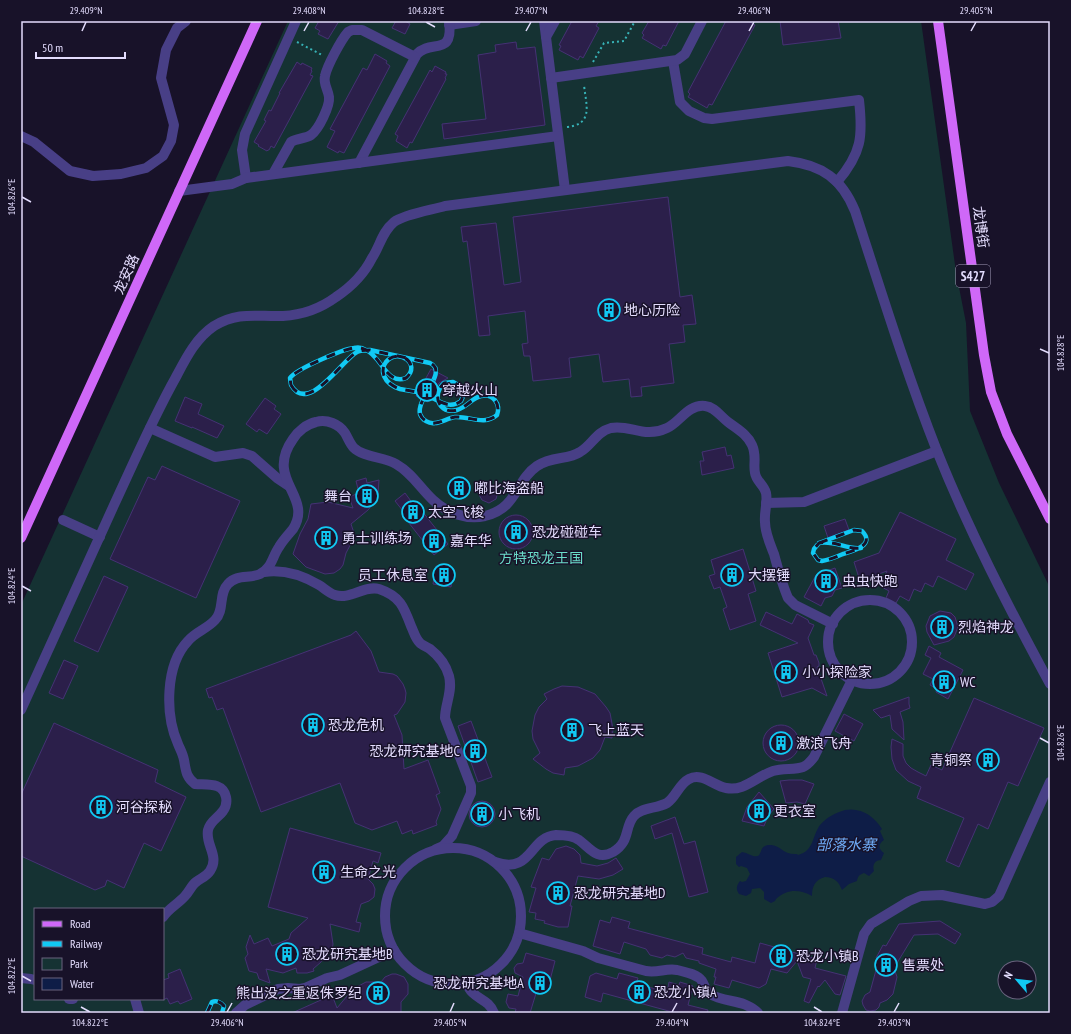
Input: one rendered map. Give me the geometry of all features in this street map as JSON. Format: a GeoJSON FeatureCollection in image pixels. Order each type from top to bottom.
{"type":"FeatureCollection","features":[{"type":"Feature","properties":{"kind":"main road","name":"龙安路"},"geometry":{"type":"LineString","coordinates":[[21,538],[256,21]]}},
{"type":"Feature","properties":{"kind":"main road","name":"龙博街"},"geometry":{"type":"LineString","coordinates":[[938,21],[984,355],[991,392],[1007,434],[1050,519]]}},
{"type":"Feature","properties":{"kind":"lane"},"geometry":{"type":"LineString","coordinates":[[21,136],[34,142],[70,171],[93,176],[121,174],[146,168],[163,156],[171,141],[174,125],[161,78],[166,50],[177,28],[186,21]]}},
{"type":"Feature","properties":{"kind":"lane"},"geometry":{"type":"LineString","coordinates":[[246,178],[242,150],[244,134],[296,21]]}},
{"type":"Feature","properties":{"kind":"lane"},"geometry":{"type":"LineString","coordinates":[[359,163],[414,57],[426,48],[437,47],[446,42],[449,34],[449,23],[476,21]]}},
{"type":"Feature","properties":{"kind":"lane"},"geometry":{"type":"LineString","coordinates":[[544,21],[565,190]]}},
{"type":"Feature","properties":{"kind":"lane"},"geometry":{"type":"LineString","coordinates":[[546,38],[555,21]]}},
{"type":"Feature","properties":{"kind":"lane"},"geometry":{"type":"LineString","coordinates":[[551,78],[673,61],[681,58],[685,54],[702,21]]}},
{"type":"Feature","properties":{"kind":"lane"},"geometry":{"type":"LineString","coordinates":[[273,174],[291,142],[296,139],[307,137],[316,130],[329,103],[324,78],[344,36],[352,30],[362,30],[414,57]]}},
{"type":"Feature","properties":{"kind":"lane"},"geometry":{"type":"LineString","coordinates":[[673,61],[680,102],[689,111],[704,118],[712,119],[859,100],[862,125],[857,152],[852,162],[837,182]]}},
{"type":"Feature","properties":{"kind":"lane"},"geometry":{"type":"LineString","coordinates":[[179,191],[232,184],[246,178],[359,163],[558,132]]}},
{"type":"Feature","properties":{"kind":"lane"},"geometry":{"type":"LineString","coordinates":[[21,710],[160,405],[189,353],[196,343],[214,327],[233,318],[255,314],[283,316],[304,312],[326,304],[348,289],[366,269],[382,236],[388,228],[396,221],[405,217],[445,206],[788,161],[814,166],[837,182],[850,197],[895,334],[937,451],[961,508],[993,575],[1050,684]]}},
{"type":"Feature","properties":{"kind":"lane"},"geometry":{"type":"LineString","coordinates":[[264,572],[269,567],[279,545],[295,525],[298,516],[296,500],[284,476],[283,467],[286,449],[297,434],[311,423],[325,420],[342,428],[353,447],[360,452],[388,460],[406,470],[433,500],[448,510],[461,516],[483,516],[491,514],[506,505],[516,494],[527,476],[539,465],[579,453],[601,432],[617,428],[646,433],[661,430],[667,428],[692,408],[704,406],[715,410],[725,420],[743,432],[748,438],[754,452],[754,472],[766,492],[766,528],[788,598],[795,605],[833,624]]}},
{"type":"Feature","properties":{"kind":"lane"},"geometry":{"type":"LineString","coordinates":[[150,428],[215,457],[243,453],[252,456],[277,478],[289,486]]}},
{"type":"Feature","properties":{"kind":"lane"},"geometry":{"type":"LineString","coordinates":[[766,503],[804,502],[937,451]]}},
{"type":"Feature","properties":{"kind":"lane"},"geometry":{"type":"LineString","coordinates":[[63,520],[100,537]]}},
{"type":"Feature","properties":{"kind":"lane"},"geometry":{"type":"LineString","coordinates":[[279,545],[278,552],[280,562],[292,573]]}},
{"type":"Feature","properties":{"kind":"lane"},"geometry":{"type":"LineString","coordinates":[[164,916],[168,910],[184,897],[195,882],[206,876],[211,870],[214,859],[209,845],[208,830],[211,823],[223,811],[227,800],[222,789],[216,785],[196,784],[190,780],[186,774],[184,761],[173,733],[170,719],[170,680],[173,668],[180,650],[199,631],[215,620],[219,614],[222,607],[224,589],[228,584],[239,577],[252,576],[264,572],[286,571],[311,580],[329,592],[342,596],[366,589],[377,588],[392,595],[399,600],[404,607],[420,643],[436,654],[446,667],[449,676],[450,694],[445,711],[445,718],[471,786],[471,793],[452,836],[443,846],[415,859],[407,866],[399,874],[388,894],[385,922],[388,938],[394,950],[407,966],[426,979],[447,984],[467,983],[480,978],[499,966],[513,948],[518,933],[521,916],[517,893],[513,883],[507,874],[495,862]]}},
{"type":"Feature","properties":{"kind":"lane"},"geometry":{"type":"LineString","coordinates":[[872,600],[880,601],[896,609],[902,615],[911,630],[911,652],[906,664],[900,671],[886,681],[878,683],[860,683],[852,680],[838,669],[830,654],[829,637],[833,624],[840,613],[854,603],[872,600]]}},
{"type":"Feature","properties":{"kind":"lane"},"geometry":{"type":"LineString","coordinates":[[436,849],[470,849],[495,862],[508,866],[525,859],[542,840],[555,835],[573,837],[578,839],[591,852],[597,854],[608,854],[620,847],[628,834],[630,822],[633,817],[646,809],[669,802],[681,786],[690,778],[701,778],[720,786],[734,788],[749,784],[771,772],[786,768],[804,766],[810,762],[814,757],[852,680]]}},
{"type":"Feature","properties":{"kind":"lane"},"geometry":{"type":"LineString","coordinates":[[842,1013],[864,934],[871,924],[909,901],[921,896],[942,895],[985,904],[992,902],[999,896],[1050,782]]}},
{"type":"Feature","properties":{"kind":"lane"},"geometry":{"type":"LineString","coordinates":[[518,933],[583,951],[598,958],[654,973],[668,969],[693,974],[702,981],[706,990],[711,994],[746,1004],[758,1013]]}},
{"type":"Feature","properties":{"kind":"lane"},"geometry":{"type":"LineString","coordinates":[[236,1013],[245,1005],[278,989],[288,988],[300,990],[327,978],[340,975],[394,950]]}},
{"type":"Feature","properties":{"kind":"lane"},"geometry":{"type":"LineString","coordinates":[[21,978],[34,980]]}},
{"type":"Feature","properties":{"kind":"lane"},"geometry":{"type":"LineString","coordinates":[[467,983],[471,993],[490,1005],[494,1013]]}},
{"type":"Feature","properties":{"kind":"lane"},"geometry":{"type":"LineString","coordinates":[[135,1000],[139,1013]]}},
{"type":"Feature","properties":{"kind":"path"},"geometry":{"type":"LineString","coordinates":[[558,132],[577,126],[585,118],[587,110],[585,73],[604,43],[624,42],[635,21]]}},
{"type":"Feature","properties":{"kind":"path"},"geometry":{"type":"LineString","coordinates":[[289,37],[332,60]]}},
{"type":"Feature","properties":{"kind":"green space","name":"方特恐龙王国"},"geometry":{"type":"Polygon","coordinates":[[[288,21],[921,21],[956,272],[966,323],[970,411],[999,483],[1050,588],[1050,1013],[21,1013],[21,605],[288,21]]]}},
{"type":"Feature","properties":{"kind":"water","name":"部落水寨"},"geometry":{"type":"Polygon","coordinates":[[[851,809],[862,811],[871,816],[882,829],[880,831],[884,840],[880,846],[884,853],[881,860],[874,863],[874,871],[869,876],[864,873],[861,874],[857,881],[849,884],[842,890],[836,880],[825,877],[815,884],[812,896],[802,892],[793,891],[784,893],[771,903],[764,899],[764,892],[760,888],[752,889],[751,893],[746,896],[739,894],[737,888],[740,881],[746,881],[750,874],[747,868],[741,866],[739,867],[736,864],[736,857],[742,852],[757,856],[763,847],[774,845],[788,853],[798,855],[803,853],[810,847],[820,825],[831,816],[851,809]]]}},
{"type":"Feature","properties":{"kind":"building"},"geometry":{"type":"Polygon","coordinates":[[[319,21],[339,21],[328,39],[318,34],[320,31],[315,28],[319,21]]]}},
{"type":"Feature","properties":{"kind":"building"},"geometry":{"type":"Polygon","coordinates":[[[396,21],[405,21],[410,24],[405,34],[392,28],[396,21]]]}},
{"type":"Feature","properties":{"kind":"building"},"geometry":{"type":"Polygon","coordinates":[[[572,21],[599,21],[596,26],[599,28],[583,58],[580,56],[578,60],[559,50],[561,46],[559,45],[572,21]]]}},
{"type":"Feature","properties":{"kind":"building"},"geometry":{"type":"Polygon","coordinates":[[[649,21],[679,21],[666,46],[663,45],[661,49],[642,38],[644,35],[642,33],[649,21]]]}},
{"type":"Feature","properties":{"kind":"building"},"geometry":{"type":"Polygon","coordinates":[[[726,21],[748,21],[755,25],[712,105],[709,104],[707,108],[688,97],[690,94],[688,92],[726,21]]]}},
{"type":"Feature","properties":{"kind":"building"},"geometry":{"type":"Polygon","coordinates":[[[780,21],[838,21],[841,38],[783,45],[780,21]]]}},
{"type":"Feature","properties":{"kind":"building"},"geometry":{"type":"Polygon","coordinates":[[[516,42],[517,49],[535,47],[545,125],[444,139],[442,124],[486,119],[478,55],[496,52],[495,45],[516,42]]]}},
{"type":"Feature","properties":{"kind":"building"},"geometry":{"type":"Polygon","coordinates":[[[375,54],[387,61],[386,63],[390,66],[344,153],[339,151],[338,153],[327,147],[335,131],[330,129],[363,68],[367,70],[375,54]]]}},
{"type":"Feature","properties":{"kind":"building"},"geometry":{"type":"Polygon","coordinates":[[[297,62],[301,65],[302,63],[312,68],[310,75],[313,76],[274,148],[271,146],[267,151],[254,142],[266,121],[264,120],[269,110],[271,111],[279,93],[297,62]]]}},
{"type":"Feature","properties":{"kind":"building"},"geometry":{"type":"Polygon","coordinates":[[[435,66],[446,72],[446,79],[412,143],[410,142],[407,148],[396,141],[398,136],[395,134],[430,70],[432,72],[435,66]]]}},
{"type":"Feature","properties":{"kind":"building","name":"地心历险"},"geometry":{"type":"Polygon","coordinates":[[[668,197],[680,297],[692,295],[696,324],[683,325],[685,342],[669,344],[674,383],[641,387],[642,396],[631,397],[629,379],[603,382],[599,354],[569,358],[571,377],[533,381],[530,356],[524,356],[522,344],[528,343],[525,311],[488,316],[490,335],[479,336],[467,241],[463,242],[461,227],[496,223],[504,285],[521,282],[513,217],[668,197]]]}},
{"type":"Feature","properties":{"kind":"building","name":"穿越火山"},"geometry":{"type":"Polygon","coordinates":[[[431,369],[448,378],[439,383],[428,402],[416,396],[431,369]]]}},
{"type":"Feature","properties":{"kind":"building"},"geometry":{"type":"Polygon","coordinates":[[[185,397],[202,404],[198,414],[224,426],[217,438],[175,421],[185,397]]]}},
{"type":"Feature","properties":{"kind":"building"},"geometry":{"type":"Polygon","coordinates":[[[265,398],[276,406],[274,409],[281,414],[267,434],[259,429],[257,432],[246,424],[265,398]]]}},
{"type":"Feature","properties":{"kind":"building"},"geometry":{"type":"Polygon","coordinates":[[[725,447],[727,456],[731,455],[734,468],[702,475],[700,461],[704,461],[702,452],[725,447]]]}},
{"type":"Feature","properties":{"kind":"building"},"geometry":{"type":"Polygon","coordinates":[[[162,466],[240,501],[196,598],[110,559],[148,477],[155,480],[162,466]]]}},
{"type":"Feature","properties":{"kind":"building","name":"勇士训练场"},"geometry":{"type":"Polygon","coordinates":[[[366,478],[367,483],[379,480],[378,494],[374,503],[368,510],[351,524],[355,536],[346,553],[343,565],[334,573],[325,574],[306,567],[293,554],[300,534],[308,519],[311,504],[328,502],[353,508],[349,497],[359,493],[356,481],[366,478]]]}},
{"type":"Feature","properties":{"kind":"building","name":"嘟比海盗船"},"geometry":{"type":"Polygon","coordinates":[[[458,479],[465,481],[470,491],[460,498],[452,496],[449,489],[451,482],[458,479]]]}},
{"type":"Feature","properties":{"kind":"building"},"geometry":{"type":"Polygon","coordinates":[[[489,484],[498,491],[496,499],[489,503],[482,500],[477,491],[489,484]]]}},
{"type":"Feature","properties":{"kind":"building","name":"太空飞梭"},"geometry":{"type":"Polygon","coordinates":[[[405,493],[416,508],[418,506],[448,544],[434,555],[405,518],[407,516],[395,501],[405,493]]]}},
{"type":"Feature","properties":{"kind":"building"},"geometry":{"type":"Polygon","coordinates":[[[900,512],[956,539],[946,560],[974,574],[966,590],[938,576],[933,587],[925,583],[921,592],[914,589],[909,601],[900,596],[896,603],[886,598],[889,591],[880,586],[887,571],[860,581],[854,562],[879,553],[900,512]]]}},
{"type":"Feature","properties":{"kind":"building","name":"恐龙碰碰车"},"geometry":{"type":"Polygon","coordinates":[[[519,515],[528,520],[532,525],[532,539],[528,544],[523,548],[513,549],[509,548],[500,539],[499,529],[500,525],[509,516],[519,515]]]}},
{"type":"Feature","properties":{"kind":"building"},"geometry":{"type":"Polygon","coordinates":[[[845,519],[849,530],[828,538],[824,526],[845,519]]]}},
{"type":"Feature","properties":{"kind":"building","name":"大摆锤"},"geometry":{"type":"Polygon","coordinates":[[[743,549],[756,591],[748,594],[756,621],[730,630],[723,609],[727,607],[720,587],[714,589],[709,576],[715,574],[711,560],[743,549]]]}},
{"type":"Feature","properties":{"kind":"building","name":"员工休息室"},"geometry":{"type":"Polygon","coordinates":[[[436,566],[454,569],[451,587],[433,584],[436,566]]]}},
{"type":"Feature","properties":{"kind":"building","name":"虫虫快跑"},"geometry":{"type":"Polygon","coordinates":[[[835,568],[842,588],[835,590],[832,596],[825,598],[821,606],[804,597],[816,575],[835,568]]]}},
{"type":"Feature","properties":{"kind":"building"},"geometry":{"type":"Polygon","coordinates":[[[104,576],[128,587],[98,652],[74,641],[104,576]]]}},
{"type":"Feature","properties":{"kind":"building","name":"烈焰神龙"},"geometry":{"type":"Polygon","coordinates":[[[940,611],[951,613],[955,617],[958,627],[954,637],[949,641],[934,645],[927,632],[926,626],[930,616],[940,611]]]}},
{"type":"Feature","properties":{"kind":"building"},"geometry":{"type":"Polygon","coordinates":[[[766,612],[792,624],[797,614],[814,625],[808,638],[814,655],[816,655],[819,663],[819,666],[817,667],[827,696],[812,688],[782,697],[768,653],[798,643],[760,625],[766,612]]]}},
{"type":"Feature","properties":{"kind":"building","name":"恐龙危机"},"geometry":{"type":"Polygon","coordinates":[[[356,631],[371,651],[379,672],[397,676],[405,689],[405,702],[397,714],[394,715],[402,735],[404,769],[428,760],[440,793],[436,795],[441,809],[436,822],[437,825],[413,834],[412,830],[402,834],[397,821],[372,830],[355,823],[340,783],[261,812],[223,708],[217,710],[212,697],[209,698],[206,689],[351,635],[356,631]]]}},
{"type":"Feature","properties":{"kind":"building","name":"WC"},"geometry":{"type":"Polygon","coordinates":[[[929,646],[941,653],[939,657],[963,670],[948,699],[936,692],[937,689],[930,685],[933,679],[923,674],[931,658],[925,655],[929,646]]]}},
{"type":"Feature","properties":{"kind":"building"},"geometry":{"type":"Polygon","coordinates":[[[64,660],[78,666],[63,699],[49,693],[64,660]]]}},
{"type":"Feature","properties":{"kind":"building","name":"飞上蓝天"},"geometry":{"type":"Polygon","coordinates":[[[562,686],[578,687],[595,694],[610,713],[613,729],[612,738],[605,737],[600,750],[593,758],[578,766],[565,768],[564,775],[553,773],[533,759],[540,753],[533,739],[532,731],[535,715],[539,707],[547,699],[544,694],[562,686]]]}},
{"type":"Feature","properties":{"kind":"building"},"geometry":{"type":"Polygon","coordinates":[[[909,697],[910,708],[900,712],[903,722],[904,740],[892,729],[890,715],[881,718],[873,710],[909,697]]]}},
{"type":"Feature","properties":{"kind":"building","name":"青铜祭"},"geometry":{"type":"Polygon","coordinates":[[[974,698],[1044,728],[1018,786],[1008,782],[988,829],[978,824],[959,867],[946,861],[964,818],[917,798],[921,787],[908,781],[896,770],[892,759],[891,747],[892,739],[903,744],[903,756],[906,763],[911,768],[926,776],[931,765],[942,770],[974,698]]]}},
{"type":"Feature","properties":{"kind":"building"},"geometry":{"type":"Polygon","coordinates":[[[844,714],[863,724],[854,741],[835,731],[844,714]]]}},
{"type":"Feature","properties":{"kind":"building","name":"恐龙研究基地C"},"geometry":{"type":"Polygon","coordinates":[[[471,721],[492,777],[478,782],[458,726],[471,721]]]}},
{"type":"Feature","properties":{"kind":"building","name":"河谷探秘"},"geometry":{"type":"Polygon","coordinates":[[[54,723],[158,770],[155,782],[186,797],[161,851],[144,843],[124,888],[107,880],[105,886],[95,890],[21,856],[21,795],[54,723]]]}},
{"type":"Feature","properties":{"kind":"building","name":"激浪飞舟"},"geometry":{"type":"Polygon","coordinates":[[[785,725],[794,730],[798,736],[798,750],[794,756],[785,761],[777,761],[768,756],[764,750],[763,739],[768,730],[774,726],[785,725]]]}},
{"type":"Feature","properties":{"kind":"building","name":"更衣室"},"geometry":{"type":"Polygon","coordinates":[[[802,780],[814,784],[805,804],[797,802],[786,803],[780,781],[802,780]]]}},
{"type":"Feature","properties":{"kind":"building","name":"更衣室"},"geometry":{"type":"Polygon","coordinates":[[[759,792],[774,809],[768,816],[764,826],[742,821],[747,807],[759,792]]]}},
{"type":"Feature","properties":{"kind":"building","name":"小飞机"},"geometry":{"type":"Polygon","coordinates":[[[482,801],[491,805],[495,814],[491,823],[482,827],[473,823],[469,814],[473,805],[482,801]]]}},
{"type":"Feature","properties":{"kind":"building"},"geometry":{"type":"Polygon","coordinates":[[[675,817],[684,844],[695,841],[708,892],[689,897],[672,833],[655,839],[651,826],[675,817]]]}},
{"type":"Feature","properties":{"kind":"building","name":"生命之光"},"geometry":{"type":"Polygon","coordinates":[[[290,828],[381,853],[378,863],[373,861],[368,879],[373,884],[375,889],[374,897],[361,904],[356,922],[361,923],[359,932],[330,924],[333,944],[332,950],[330,949],[321,962],[313,969],[314,971],[297,973],[296,968],[283,973],[266,969],[270,983],[259,979],[257,973],[249,971],[245,958],[248,954],[246,947],[250,935],[254,944],[268,938],[272,946],[289,939],[291,933],[308,918],[268,907],[290,828]]]}},
{"type":"Feature","properties":{"kind":"building","name":"恐龙研究基地D"},"geometry":{"type":"Polygon","coordinates":[[[566,846],[574,849],[580,855],[581,863],[597,866],[608,863],[616,858],[623,869],[613,875],[599,879],[578,876],[570,906],[572,906],[568,927],[558,927],[544,923],[545,921],[535,919],[536,913],[529,912],[536,888],[531,887],[542,858],[549,860],[556,849],[566,846]]]}},
{"type":"Feature","properties":{"kind":"building","name":"恐龙小镇B"},"geometry":{"type":"Polygon","coordinates":[[[612,917],[630,922],[628,928],[703,948],[702,954],[731,962],[732,957],[755,963],[760,943],[817,959],[815,968],[846,976],[840,995],[835,994],[825,980],[819,987],[818,986],[809,1003],[804,1001],[811,979],[803,977],[797,961],[787,973],[771,969],[766,984],[759,988],[732,980],[729,988],[714,984],[716,969],[699,963],[699,961],[686,958],[683,953],[675,957],[667,955],[662,958],[650,955],[646,949],[624,942],[620,954],[593,946],[600,920],[610,923],[612,917]]]}},
{"type":"Feature","properties":{"kind":"building","name":"售票处"},"geometry":{"type":"Polygon","coordinates":[[[940,921],[961,934],[955,944],[938,934],[914,935],[894,968],[897,977],[893,994],[887,1000],[880,1003],[876,1010],[866,1010],[862,1001],[865,995],[870,992],[879,959],[876,958],[883,945],[886,946],[899,924],[940,921]]]}},
{"type":"Feature","properties":{"kind":"building","name":"恐龙研究基地A"},"geometry":{"type":"Polygon","coordinates":[[[526,953],[555,961],[549,984],[547,983],[544,993],[537,990],[530,1013],[515,1013],[516,1009],[509,1008],[506,1002],[508,994],[518,996],[523,977],[515,973],[514,968],[517,964],[523,963],[526,953]]]}},
{"type":"Feature","properties":{"kind":"building"},"geometry":{"type":"Polygon","coordinates":[[[180,969],[192,999],[180,1004],[178,1001],[170,1004],[167,998],[164,1000],[164,980],[169,978],[168,974],[180,969]]]}},
{"type":"Feature","properties":{"kind":"building","name":"恐龙小镇A"},"geometry":{"type":"Polygon","coordinates":[[[596,973],[617,979],[619,973],[638,978],[636,984],[656,989],[658,986],[668,988],[669,982],[679,985],[680,982],[693,986],[688,1005],[708,1010],[707,1013],[676,1013],[603,993],[601,1002],[585,997],[590,976],[596,973]]]}},
{"type":"Feature","properties":{"kind":"building","name":"熊出没之重返侏罗纪"},"geometry":{"type":"Polygon","coordinates":[[[392,974],[404,977],[408,984],[408,994],[401,1002],[401,1013],[292,1013],[332,995],[337,1008],[353,989],[366,982],[381,982],[385,977],[392,974]]]}},
{"type":"Feature","properties":{"kind":"railway"},"geometry":{"type":"LineString","coordinates":[[291,385],[290,378],[301,370],[340,352],[348,349],[359,348],[365,349],[366,350],[371,353],[376,358],[380,364],[384,369],[394,378],[406,378],[410,373],[410,363],[402,357],[396,356],[391,358],[384,365],[384,367],[383,369],[383,370],[385,378],[395,387],[421,393],[424,394],[429,396],[438,401],[442,403],[451,405],[461,401],[464,394],[460,386],[453,382],[444,383],[438,393],[438,398],[439,403],[446,410],[457,410],[478,397],[489,396],[497,403],[498,411],[497,415],[487,420],[455,417],[437,423],[428,422],[421,416],[420,408],[423,401],[426,393],[434,379],[436,373],[435,367],[430,363],[370,350],[366,350],[365,350],[362,350],[357,352],[324,383],[315,390],[306,394],[298,393],[291,385]]}},
{"type":"Feature","properties":{"kind":"railway"},"geometry":{"type":"LineString","coordinates":[[819,543],[854,530],[862,531],[866,536],[865,544],[862,547],[857,549],[832,558],[822,561],[818,560],[813,553],[814,549],[819,543],[825,542],[851,548],[856,548],[861,548]]}},
{"type":"Feature","properties":{"kind":"railway"},"geometry":{"type":"LineString","coordinates":[[207,1013],[212,1002],[215,1001],[220,1002],[224,1006],[222,1013]]}},
{"type":"Feature","properties":{"kind":"place","name":"地心历险"},"geometry":{"type":"Point","coordinates":[609,310]}},
{"type":"Feature","properties":{"kind":"place","name":"穿越火山"},"geometry":{"type":"Point","coordinates":[427,390]}},
{"type":"Feature","properties":{"kind":"place","name":"嘟比海盗船"},"geometry":{"type":"Point","coordinates":[459,488]}},
{"type":"Feature","properties":{"kind":"place","name":"舞台"},"geometry":{"type":"Point","coordinates":[367,496]}},
{"type":"Feature","properties":{"kind":"place","name":"太空飞梭"},"geometry":{"type":"Point","coordinates":[413,512]}},
{"type":"Feature","properties":{"kind":"place","name":"恐龙碰碰车"},"geometry":{"type":"Point","coordinates":[516,532]}},
{"type":"Feature","properties":{"kind":"place","name":"勇士训练场"},"geometry":{"type":"Point","coordinates":[326,538]}},
{"type":"Feature","properties":{"kind":"place","name":"嘉年华"},"geometry":{"type":"Point","coordinates":[434,541]}},
{"type":"Feature","properties":{"kind":"place","name":"员工休息室"},"geometry":{"type":"Point","coordinates":[444,575]}},
{"type":"Feature","properties":{"kind":"place","name":"大摆锤"},"geometry":{"type":"Point","coordinates":[732,575]}},
{"type":"Feature","properties":{"kind":"place","name":"虫虫快跑"},"geometry":{"type":"Point","coordinates":[826,581]}},
{"type":"Feature","properties":{"kind":"place","name":"烈焰神龙"},"geometry":{"type":"Point","coordinates":[942,627]}},
{"type":"Feature","properties":{"kind":"place","name":"小小探险家"},"geometry":{"type":"Point","coordinates":[786,672]}},
{"type":"Feature","properties":{"kind":"place","name":"WC"},"geometry":{"type":"Point","coordinates":[944,682]}},
{"type":"Feature","properties":{"kind":"place","name":"恐龙危机"},"geometry":{"type":"Point","coordinates":[313,725]}},
{"type":"Feature","properties":{"kind":"place","name":"飞上蓝天"},"geometry":{"type":"Point","coordinates":[572,730]}},
{"type":"Feature","properties":{"kind":"place","name":"激浪飞舟"},"geometry":{"type":"Point","coordinates":[781,743]}},
{"type":"Feature","properties":{"kind":"place","name":"恐龙研究基地C"},"geometry":{"type":"Point","coordinates":[475,751]}},
{"type":"Feature","properties":{"kind":"place","name":"青铜祭"},"geometry":{"type":"Point","coordinates":[988,760]}},
{"type":"Feature","properties":{"kind":"place","name":"河谷探秘"},"geometry":{"type":"Point","coordinates":[101,807]}},
{"type":"Feature","properties":{"kind":"place","name":"更衣室"},"geometry":{"type":"Point","coordinates":[759,811]}},
{"type":"Feature","properties":{"kind":"place","name":"小飞机"},"geometry":{"type":"Point","coordinates":[482,814]}},
{"type":"Feature","properties":{"kind":"place","name":"生命之光"},"geometry":{"type":"Point","coordinates":[324,872]}},
{"type":"Feature","properties":{"kind":"place","name":"恐龙研究基地D"},"geometry":{"type":"Point","coordinates":[558,893]}},
{"type":"Feature","properties":{"kind":"place","name":"恐龙研究基地B"},"geometry":{"type":"Point","coordinates":[287,954]}},
{"type":"Feature","properties":{"kind":"place","name":"恐龙小镇B"},"geometry":{"type":"Point","coordinates":[781,956]}},
{"type":"Feature","properties":{"kind":"place","name":"售票处"},"geometry":{"type":"Point","coordinates":[886,965]}},
{"type":"Feature","properties":{"kind":"place","name":"恐龙研究基地A"},"geometry":{"type":"Point","coordinates":[540,983]}},
{"type":"Feature","properties":{"kind":"place","name":"恐龙小镇A"},"geometry":{"type":"Point","coordinates":[639,992]}},
{"type":"Feature","properties":{"kind":"place","name":"熊出没之重返侏罗纪"},"geometry":{"type":"Point","coordinates":[378,993]}}]}
